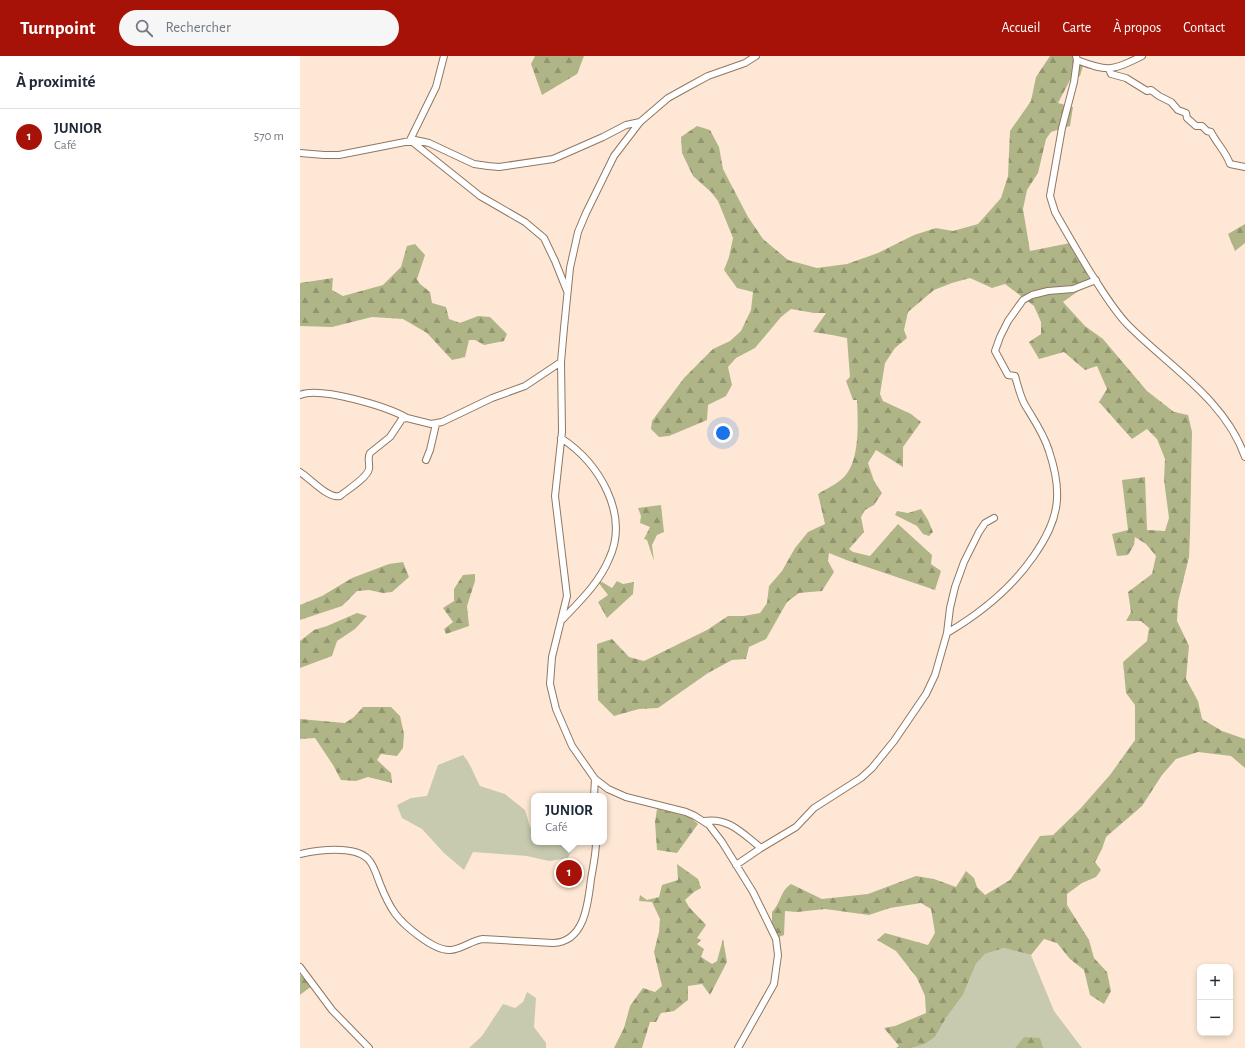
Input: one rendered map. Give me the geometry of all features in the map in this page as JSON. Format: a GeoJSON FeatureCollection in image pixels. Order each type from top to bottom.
{"type":"FeatureCollection","features":[{"type":"Feature","properties":{"kind":"street"},"geometry":{"type":"LineString","coordinates":[[410,140],[436,87],[444,56]]}},
{"type":"Feature","properties":{"kind":"street"},"geometry":{"type":"LineString","coordinates":[[738,1048],[774,984],[778,955],[776,939],[753,892],[718,835],[704,821],[686,812],[626,797],[608,789],[595,779],[572,746],[556,709],[551,692],[550,676],[552,657],[566,603],[567,588],[555,496],[561,438],[561,362],[567,294],[578,232],[614,156],[640,122],[668,98],[708,76],[745,63],[756,56]]}},
{"type":"Feature","properties":{"kind":"street"},"geometry":{"type":"LineString","coordinates":[[1142,56],[1118,67],[1108,69],[1095,67],[1077,58],[1074,82],[1062,128],[1050,196],[1055,212],[1063,227],[1114,309],[1152,348],[1197,388],[1226,419],[1237,438],[1245,457]]}},
{"type":"Feature","properties":{"kind":"street"},"geometry":{"type":"LineString","coordinates":[[1108,69],[1111,74],[1126,78],[1147,91],[1152,90],[1159,96],[1171,102],[1178,110],[1186,113],[1187,118],[1196,126],[1202,126],[1207,131],[1211,132],[1216,142],[1228,156],[1230,164],[1245,167]]}},
{"type":"Feature","properties":{"kind":"street"},"geometry":{"type":"LineString","coordinates":[[300,153],[339,155],[410,140],[420,140],[474,164],[499,167],[553,159],[626,125],[640,122]]}},
{"type":"Feature","properties":{"kind":"street"},"geometry":{"type":"LineString","coordinates":[[410,140],[480,196],[525,222],[544,238],[555,261],[567,294]]}},
{"type":"Feature","properties":{"kind":"street"},"geometry":{"type":"LineString","coordinates":[[946,633],[994,602],[1011,585],[1042,544],[1054,513],[1057,488],[1049,450],[1023,400],[1015,376],[1008,375],[995,352],[1000,337],[1008,320],[1027,297],[1048,291],[1073,289],[1096,280]]}},
{"type":"Feature","properties":{"kind":"street"},"geometry":{"type":"LineString","coordinates":[[300,395],[311,392],[354,399],[395,411],[407,418],[436,424],[492,398],[525,386],[561,362]]}},
{"type":"Feature","properties":{"kind":"street"},"geometry":{"type":"LineString","coordinates":[[300,472],[312,480],[327,494],[336,497],[340,496],[368,473],[368,455],[390,437],[402,419],[407,418]]}},
{"type":"Feature","properties":{"kind":"street"},"geometry":{"type":"LineString","coordinates":[[426,460],[436,424]]}},
{"type":"Feature","properties":{"kind":"street"},"geometry":{"type":"LineString","coordinates":[[561,438],[588,460],[609,494],[613,506],[615,531],[614,545],[605,569],[586,594],[562,621]]}},
{"type":"Feature","properties":{"kind":"street"},"geometry":{"type":"LineString","coordinates":[[736,865],[796,827],[814,808],[862,778],[894,742],[926,694],[935,675],[946,633],[955,587],[964,562],[979,532],[994,518]]}},
{"type":"Feature","properties":{"kind":"street"},"geometry":{"type":"LineString","coordinates":[[594,793],[595,779]]}},
{"type":"Feature","properties":{"kind":"street"},"geometry":{"type":"LineString","coordinates":[[704,821],[718,820],[728,823],[761,848]]}},
{"type":"Feature","properties":{"kind":"street"},"geometry":{"type":"LineString","coordinates":[[300,854],[333,850],[354,852],[362,855],[368,859],[372,865],[388,903],[398,919],[424,940],[438,947],[451,950],[478,939],[559,943],[569,939],[580,926],[586,909],[596,845]]}},
{"type":"Feature","properties":{"kind":"street"},"geometry":{"type":"LineString","coordinates":[[300,967],[332,1010],[369,1048]]}},
{"type":"Feature","properties":{"kind":"green space"},"geometry":{"type":"Polygon","coordinates":[[[535,56],[584,56],[577,74],[542,95],[531,64],[535,56]]]}},
{"type":"Feature","properties":{"kind":"green space"},"geometry":{"type":"Polygon","coordinates":[[[1050,56],[1073,56],[1083,66],[1080,76],[1070,80],[1058,103],[1073,107],[1070,126],[1051,132],[1046,139],[1038,173],[1027,190],[1023,209],[1030,251],[1070,243],[1091,282],[1063,302],[1085,326],[1103,339],[1147,391],[1174,412],[1188,415],[1192,432],[1189,557],[1178,602],[1177,621],[1189,646],[1186,679],[1198,701],[1202,719],[1222,731],[1245,739],[1245,768],[1231,756],[1198,752],[1176,759],[1162,775],[1142,806],[1106,837],[1095,862],[1101,870],[1096,877],[1082,883],[1067,894],[1067,905],[1089,940],[1094,958],[1107,972],[1111,991],[1104,1004],[1090,995],[1084,970],[1070,959],[1057,943],[1044,939],[1031,955],[1004,948],[985,954],[976,964],[963,995],[946,1018],[935,1037],[925,1044],[912,1048],[896,1048],[899,1046],[884,1028],[895,1026],[926,1013],[925,996],[917,978],[896,951],[877,940],[885,933],[928,945],[935,933],[931,909],[921,903],[890,908],[869,915],[825,909],[797,912],[785,911],[784,935],[779,937],[772,926],[772,912],[787,887],[791,884],[822,899],[868,894],[916,876],[934,879],[956,887],[966,871],[974,878],[977,887],[985,895],[1010,880],[1040,836],[1053,835],[1080,809],[1110,775],[1135,740],[1135,705],[1126,693],[1123,662],[1147,641],[1149,628],[1141,621],[1126,621],[1131,612],[1128,592],[1152,574],[1156,556],[1146,544],[1135,537],[1134,545],[1128,555],[1117,556],[1112,534],[1128,530],[1122,480],[1145,477],[1147,530],[1165,531],[1169,518],[1164,480],[1165,459],[1157,439],[1147,429],[1132,439],[1099,402],[1107,389],[1097,366],[1085,370],[1064,352],[1039,359],[1029,342],[1041,334],[1041,322],[1034,306],[1005,284],[992,288],[970,278],[952,283],[934,290],[908,312],[904,330],[907,338],[895,348],[885,363],[880,394],[883,401],[911,414],[921,422],[903,447],[903,467],[876,450],[868,463],[874,481],[882,493],[874,505],[865,510],[861,517],[864,532],[849,549],[853,552],[870,556],[898,524],[932,555],[931,564],[941,571],[935,590],[829,553],[828,561],[834,572],[822,591],[799,593],[787,602],[766,639],[749,647],[746,659],[732,660],[708,673],[658,708],[639,709],[614,716],[598,700],[597,644],[612,639],[629,657],[644,661],[707,630],[728,616],[744,616],[760,613],[767,603],[769,586],[782,571],[795,548],[808,532],[825,524],[818,494],[845,476],[850,469],[856,450],[858,429],[857,400],[853,400],[846,381],[850,377],[847,338],[813,332],[826,313],[814,313],[791,309],[781,317],[755,348],[736,358],[728,367],[732,385],[726,396],[708,405],[707,420],[669,436],[659,437],[651,429],[652,421],[684,378],[713,349],[730,341],[741,331],[751,310],[753,292],[737,288],[724,270],[729,257],[733,238],[718,201],[711,192],[693,176],[682,153],[681,137],[697,126],[710,130],[719,147],[723,169],[748,217],[763,239],[788,260],[817,268],[847,264],[878,253],[914,235],[936,228],[953,231],[978,224],[1001,198],[1008,176],[1010,131],[1031,101],[1036,77],[1050,56]]]}},
{"type":"Feature","properties":{"kind":"green space"},"geometry":{"type":"Polygon","coordinates":[[[1245,224],[1245,243],[1235,251],[1228,234],[1245,224]]]}},
{"type":"Feature","properties":{"kind":"green space"},"geometry":{"type":"Polygon","coordinates":[[[415,244],[425,255],[417,279],[420,284],[430,292],[432,303],[446,307],[449,319],[460,323],[478,316],[490,317],[507,334],[504,341],[484,345],[475,340],[469,340],[465,357],[452,360],[427,333],[403,319],[372,317],[332,327],[300,326],[300,283],[333,278],[332,290],[343,296],[383,285],[401,267],[407,246],[415,244]]]}},
{"type":"Feature","properties":{"kind":"green space"},"geometry":{"type":"Polygon","coordinates":[[[661,505],[664,532],[657,535],[652,545],[654,561],[647,540],[644,539],[650,527],[640,523],[641,516],[638,508],[661,505]]]}},
{"type":"Feature","properties":{"kind":"green space"},"geometry":{"type":"Polygon","coordinates":[[[921,509],[933,532],[929,536],[923,534],[917,526],[895,515],[897,511],[908,513],[921,509]]]}},
{"type":"Feature","properties":{"kind":"green space"},"geometry":{"type":"Polygon","coordinates":[[[403,562],[409,577],[392,592],[383,593],[369,590],[357,591],[342,606],[300,620],[300,605],[322,596],[352,578],[389,564],[403,562]]]}},
{"type":"Feature","properties":{"kind":"green space"},"geometry":{"type":"Polygon","coordinates":[[[475,574],[475,581],[467,606],[469,626],[446,634],[444,629],[453,622],[443,608],[454,601],[454,589],[463,575],[475,574]]]}},
{"type":"Feature","properties":{"kind":"green space"},"geometry":{"type":"Polygon","coordinates":[[[617,581],[623,584],[634,582],[633,594],[607,618],[598,602],[608,595],[598,582],[602,582],[612,588],[617,581]]]}},
{"type":"Feature","properties":{"kind":"green space"},"geometry":{"type":"Polygon","coordinates":[[[357,613],[367,616],[355,629],[337,641],[332,656],[300,668],[300,641],[314,630],[357,613]]]}},
{"type":"Feature","properties":{"kind":"green space"},"geometry":{"type":"Polygon","coordinates":[[[363,707],[391,707],[400,716],[404,734],[403,748],[397,756],[381,754],[377,760],[391,773],[392,783],[368,777],[356,781],[341,780],[315,738],[300,739],[300,719],[345,723],[354,717],[363,707]]]}},
{"type":"Feature","properties":{"kind":"green space"},"geometry":{"type":"Polygon","coordinates":[[[463,755],[480,786],[505,794],[525,810],[531,828],[531,845],[574,845],[568,858],[549,861],[527,856],[473,852],[464,870],[444,853],[422,829],[402,818],[397,805],[411,798],[427,796],[438,765],[463,755]]]}},
{"type":"Feature","properties":{"kind":"green space"},"geometry":{"type":"Polygon","coordinates":[[[657,809],[690,817],[698,824],[677,853],[657,850],[655,822],[657,809]]]}},
{"type":"Feature","properties":{"kind":"green space"},"geometry":{"type":"Polygon","coordinates":[[[677,864],[698,879],[701,888],[685,900],[689,907],[706,925],[697,938],[701,940],[697,944],[704,949],[701,957],[712,964],[717,961],[723,939],[727,962],[710,995],[702,984],[688,986],[688,1000],[674,1011],[661,1013],[656,1022],[650,1022],[642,1048],[614,1048],[624,1028],[630,1006],[643,988],[655,992],[662,986],[654,952],[659,932],[660,919],[652,902],[639,901],[640,895],[647,900],[659,897],[662,885],[678,880],[677,864]]]}},
{"type":"Feature","properties":{"kind":"green space"},"geometry":{"type":"Polygon","coordinates":[[[1004,948],[1031,955],[1054,1011],[1082,1048],[912,1048],[925,1044],[935,1037],[946,1018],[963,995],[976,964],[985,954],[1004,948]]]}},
{"type":"Feature","properties":{"kind":"green space"},"geometry":{"type":"Polygon","coordinates":[[[300,975],[313,985],[300,995],[300,975]]]}},
{"type":"Feature","properties":{"kind":"green space"},"geometry":{"type":"Polygon","coordinates":[[[527,992],[536,998],[534,1027],[546,1043],[546,1048],[469,1048],[482,1036],[503,1004],[515,1008],[523,1002],[527,992]]]}},
{"type":"Feature","properties":{"kind":"green space"},"geometry":{"type":"Polygon","coordinates":[[[1024,1037],[1040,1038],[1043,1048],[1015,1048],[1024,1037]]]}},
{"type":"Feature","properties":{"kind":"place","name":"JUNIOR"},"geometry":{"type":"Point","coordinates":[569,873]}}]}
